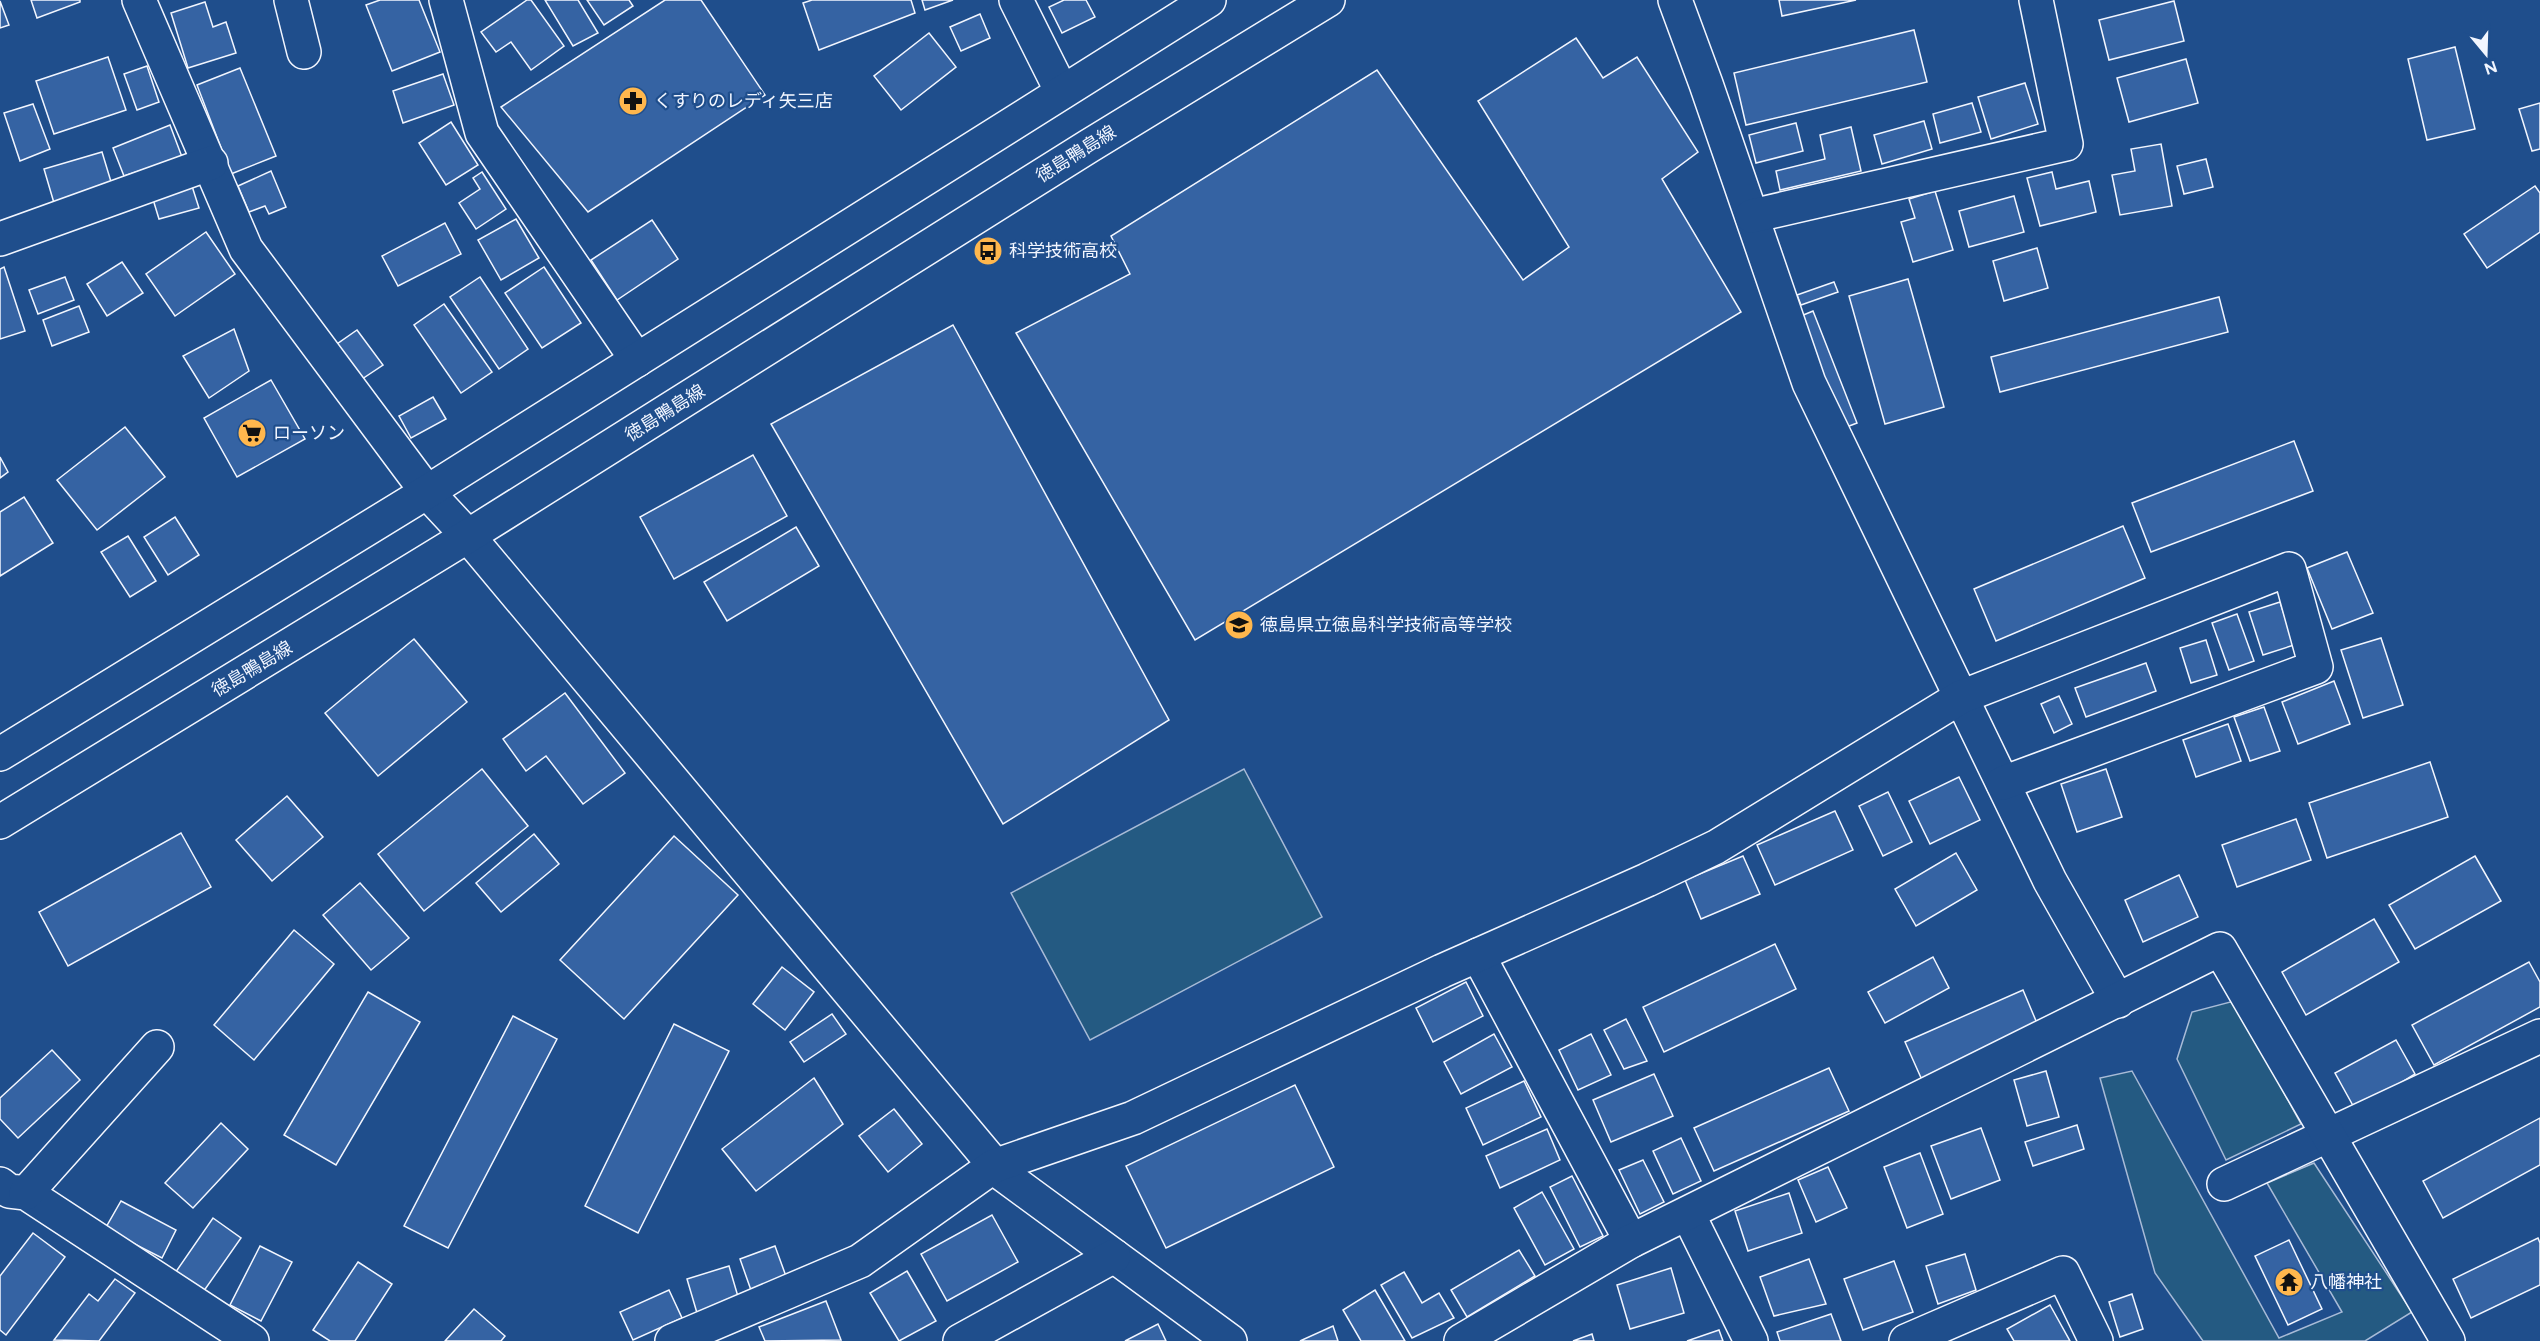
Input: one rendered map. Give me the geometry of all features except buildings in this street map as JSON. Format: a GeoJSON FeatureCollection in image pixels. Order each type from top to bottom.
{"type":"FeatureCollection","features":[{"type":"Feature","properties":{"kind":"street"},"geometry":{"type":"LineString","coordinates":[[139,0],[246,249],[428,492],[468,536],[994,1166],[1230,1341]]}},
{"type":"Feature","properties":{"kind":"street"},"geometry":{"type":"LineString","coordinates":[[291,0],[304,52]]}},
{"type":"Feature","properties":{"kind":"street"},"geometry":{"type":"LineString","coordinates":[[1016,0],[1062,92]]}},
{"type":"Feature","properties":{"kind":"street"},"geometry":{"type":"LineString","coordinates":[[0,754],[428,492],[1209,0]]}},
{"type":"Feature","properties":{"kind":"street","name":"徳島鴨島線"},"geometry":{"type":"LineString","coordinates":[[0,822],[468,536],[1089,146],[1328,0]]}},
{"type":"Feature","properties":{"kind":"street"},"geometry":{"type":"LineString","coordinates":[[1675,0],[1707,84],[1809,383],[2050,881],[2118,1001]]}},
{"type":"Feature","properties":{"kind":"street"},"geometry":{"type":"LineString","coordinates":[[1752,216],[2066,144],[2036,0]]}},
{"type":"Feature","properties":{"kind":"street"},"geometry":{"type":"LineString","coordinates":[[453,3],[482,133],[637,360]]}},
{"type":"Feature","properties":{"kind":"street"},"geometry":{"type":"LineString","coordinates":[[0,238],[211,164]]}},
{"type":"Feature","properties":{"kind":"street"},"geometry":{"type":"LineString","coordinates":[[672,1341],[860,1261],[994,1166],[1133,1118],[1478,955],[1716,847],[1961,698],[2289,569],[2316,666],[2003,783]]}},
{"type":"Feature","properties":{"kind":"street"},"geometry":{"type":"LineString","coordinates":[[1461,1341],[1631,1241],[2220,949],[2448,1341]]}},
{"type":"Feature","properties":{"kind":"street"},"geometry":{"type":"LineString","coordinates":[[1478,955],[1631,1241]]}},
{"type":"Feature","properties":{"kind":"street"},"geometry":{"type":"LineString","coordinates":[[2224,1184],[2540,1036]]}},
{"type":"Feature","properties":{"kind":"street"},"geometry":{"type":"LineString","coordinates":[[157,1047],[9,1193],[252,1341]]}},
{"type":"Feature","properties":{"kind":"street"},"geometry":{"type":"LineString","coordinates":[[1688,1214],[1751,1341]]}},
{"type":"Feature","properties":{"kind":"street"},"geometry":{"type":"LineString","coordinates":[[960,1341],[1114,1256]]}},
{"type":"Feature","properties":{"kind":"street"},"geometry":{"type":"LineString","coordinates":[[1905,1341],[2063,1272],[2096,1341]]}},
{"type":"Feature","properties":{"kind":"shaded area"},"geometry":{"type":"Polygon","coordinates":[[[1244,769],[1322,917],[1090,1040],[1011,893],[1244,769]]]}},
{"type":"Feature","properties":{"kind":"shaded area"},"geometry":{"type":"Polygon","coordinates":[[[2234,1001],[2301,1124],[2226,1160],[2177,1059],[2192,1012],[2234,1001]]]}},
{"type":"Feature","properties":{"kind":"shaded area"},"geometry":{"type":"Polygon","coordinates":[[[2132,1071],[2279,1338],[2342,1312],[2267,1183],[2314,1163],[2412,1312],[2365,1341],[2203,1341],[2155,1273],[2100,1078],[2132,1071]]]}},
{"type":"Feature","properties":{"kind":"place","name":"くすりのレディ矢三店"},"geometry":{"type":"Point","coordinates":[633,101]}},
{"type":"Feature","properties":{"kind":"place","name":"科学技術高校"},"geometry":{"type":"Point","coordinates":[988,251]}},
{"type":"Feature","properties":{"kind":"place","name":"ローソン"},"geometry":{"type":"Point","coordinates":[252,433]}},
{"type":"Feature","properties":{"kind":"place","name":"徳島県立徳島科学技術高等学校"},"geometry":{"type":"Point","coordinates":[1239,625]}},
{"type":"Feature","properties":{"kind":"place","name":"八幡神社"},"geometry":{"type":"Point","coordinates":[2289,1282]}}]}
